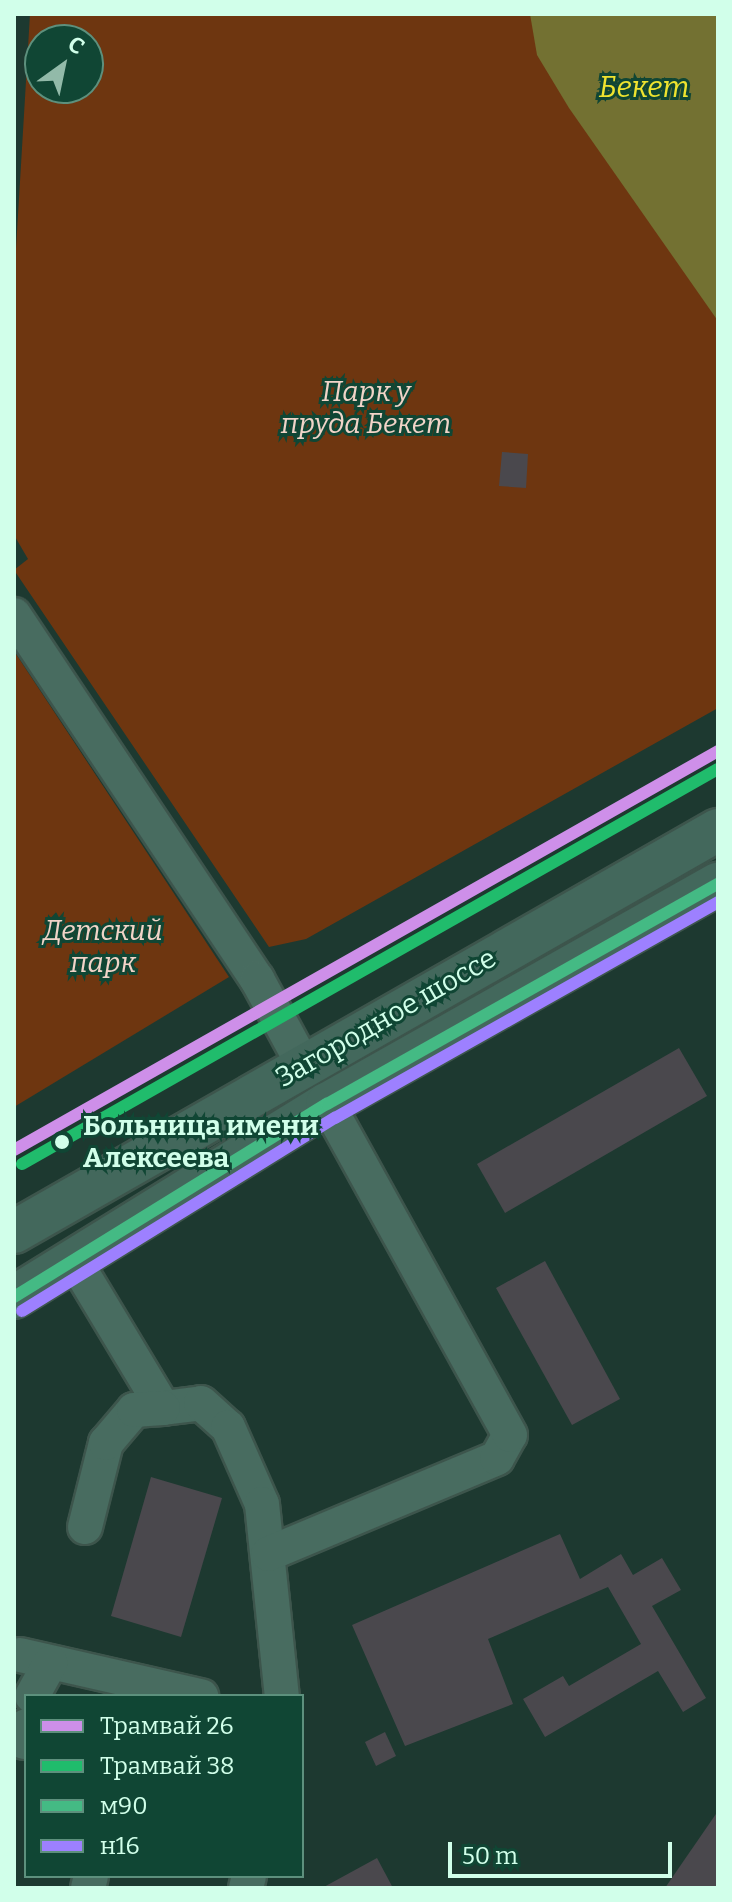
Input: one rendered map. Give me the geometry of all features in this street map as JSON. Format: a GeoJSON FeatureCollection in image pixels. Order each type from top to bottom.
{"type":"FeatureCollection","features":[{"type":"Feature","properties":{"kind":"main road","name":"Загородное шоссе"},"geometry":{"type":"LineString","coordinates":[[14,1232],[303,1064],[718,830]]}},
{"type":"Feature","properties":{"kind":"main road","name":"Загородное шоссе"},"geometry":{"type":"LineString","coordinates":[[14,1297],[327,1104],[718,884]]}},
{"type":"Feature","properties":{"kind":"lane"},"geometry":{"type":"LineString","coordinates":[[14,615],[257,979],[303,1064]]}},
{"type":"Feature","properties":{"kind":"lane"},"geometry":{"type":"LineString","coordinates":[[268,1554],[497,1458],[510,1435],[327,1104]]}},
{"type":"Feature","properties":{"kind":"lane"},"geometry":{"type":"LineString","coordinates":[[73,1258],[163,1408]]}},
{"type":"Feature","properties":{"kind":"lane"},"geometry":{"type":"LineString","coordinates":[[85,1527],[106,1443],[134,1410],[201,1403],[228,1427],[262,1504],[282,1694]]}},
{"type":"Feature","properties":{"kind":"lane"},"geometry":{"type":"LineString","coordinates":[[32,1694],[35,1659],[131,1688],[184,1694]]}},
{"type":"Feature","properties":{"kind":"green space","name":"Парк у пруда Бекет"},"geometry":{"type":"Polygon","coordinates":[[[30,14],[718,14],[718,708],[306,939],[269,947],[14,570],[28,559],[14,535],[14,282],[25,104],[104,104],[104,24],[29,24],[30,14]]]}},
{"type":"Feature","properties":{"kind":"green space","name":"Детский парк"},"geometry":{"type":"Polygon","coordinates":[[[14,651],[229,977],[14,1107],[14,651]]]}},
{"type":"Feature","properties":{"kind":"water","name":"Бекет"},"geometry":{"type":"Polygon","coordinates":[[[530,14],[718,14],[718,321],[569,108],[537,55],[530,14]]]}},
{"type":"Feature","properties":{"kind":"building"},"geometry":{"type":"Polygon","coordinates":[[[502,452],[528,454],[526,488],[499,486],[502,452]]]}},
{"type":"Feature","properties":{"kind":"building"},"geometry":{"type":"Polygon","coordinates":[[[679,1048],[707,1096],[505,1213],[477,1164],[679,1048]]]}},
{"type":"Feature","properties":{"kind":"building"},"geometry":{"type":"Polygon","coordinates":[[[545,1261],[620,1399],[572,1425],[496,1288],[545,1261]]]}},
{"type":"Feature","properties":{"kind":"building"},"geometry":{"type":"Polygon","coordinates":[[[151,1477],[222,1498],[181,1637],[111,1616],[151,1477]]]}},
{"type":"Feature","properties":{"kind":"building"},"geometry":{"type":"Polygon","coordinates":[[[560,1534],[580,1579],[621,1554],[633,1575],[662,1558],[681,1590],[652,1606],[706,1698],[683,1712],[658,1671],[545,1737],[523,1699],[563,1676],[569,1686],[641,1644],[608,1587],[488,1639],[513,1704],[405,1746],[352,1625],[560,1534]]]}},
{"type":"Feature","properties":{"kind":"building"},"geometry":{"type":"Polygon","coordinates":[[[385,1732],[396,1756],[376,1766],[365,1742],[385,1732]]]}},
{"type":"Feature","properties":{"kind":"building"},"geometry":{"type":"Polygon","coordinates":[[[718,1811],[718,1888],[665,1888],[718,1811]]]}},
{"type":"Feature","properties":{"kind":"building"},"geometry":{"type":"Polygon","coordinates":[[[377,1858],[393,1888],[322,1888],[377,1858]]]}},
{"type":"Feature","properties":{"kind":"tram line","name":"26"},"geometry":{"type":"LineString","coordinates":[[14,1150],[718,751]]}},
{"type":"Feature","properties":{"kind":"tram line","name":"38"},"geometry":{"type":"LineString","coordinates":[[22,1164],[718,769]]}},
{"type":"Feature","properties":{"kind":"transit line","name":"м90"},"geometry":{"type":"LineString","coordinates":[[14,1297],[327,1104],[718,884]]}},
{"type":"Feature","properties":{"kind":"transit line","name":"н16"},"geometry":{"type":"LineString","coordinates":[[22,1311],[335,1118],[718,902]]}},
{"type":"Feature","properties":{"kind":"place","name":"Больница имени Алексеева"},"geometry":{"type":"Point","coordinates":[62,1142]}}]}
